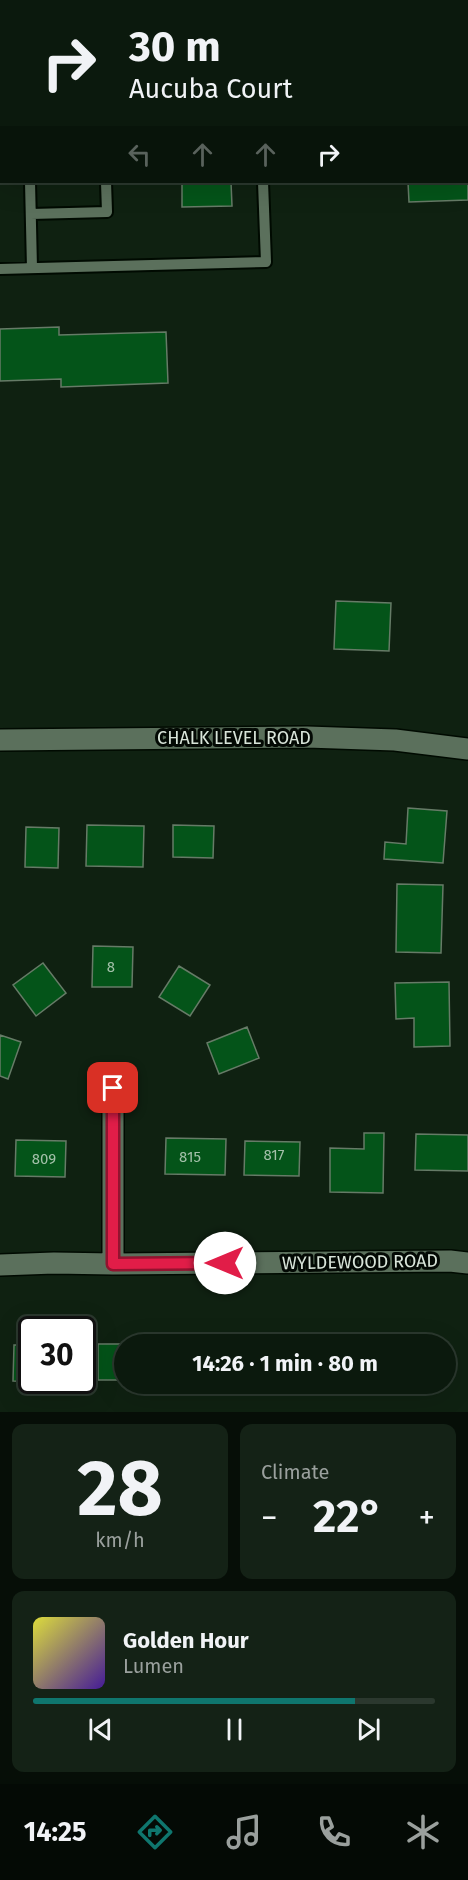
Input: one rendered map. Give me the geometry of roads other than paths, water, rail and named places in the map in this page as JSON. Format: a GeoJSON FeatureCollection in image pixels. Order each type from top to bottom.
{"type":"FeatureCollection","features":[{"type":"Feature","properties":{"kind":"street","name":"CHALK LEVEL ROAD"},"geometry":{"type":"LineString","coordinates":[[0,740],[307,737],[395,740],[468,749]]}},
{"type":"Feature","properties":{"kind":"street"},"geometry":{"type":"LineString","coordinates":[[113,1088],[113,1264]]}},
{"type":"Feature","properties":{"kind":"street","name":"WYLDEWOOD ROAD"},"geometry":{"type":"LineString","coordinates":[[0,1265],[438,1261],[468,1263]]}},
{"type":"Feature","properties":{"kind":"lane"},"geometry":{"type":"LineString","coordinates":[[30,183],[32,268]]}},
{"type":"Feature","properties":{"kind":"lane"},"geometry":{"type":"LineString","coordinates":[[31,214],[107,212],[106,183]]}},
{"type":"Feature","properties":{"kind":"lane"},"geometry":{"type":"LineString","coordinates":[[0,269],[266,262],[264,183]]}}]}
